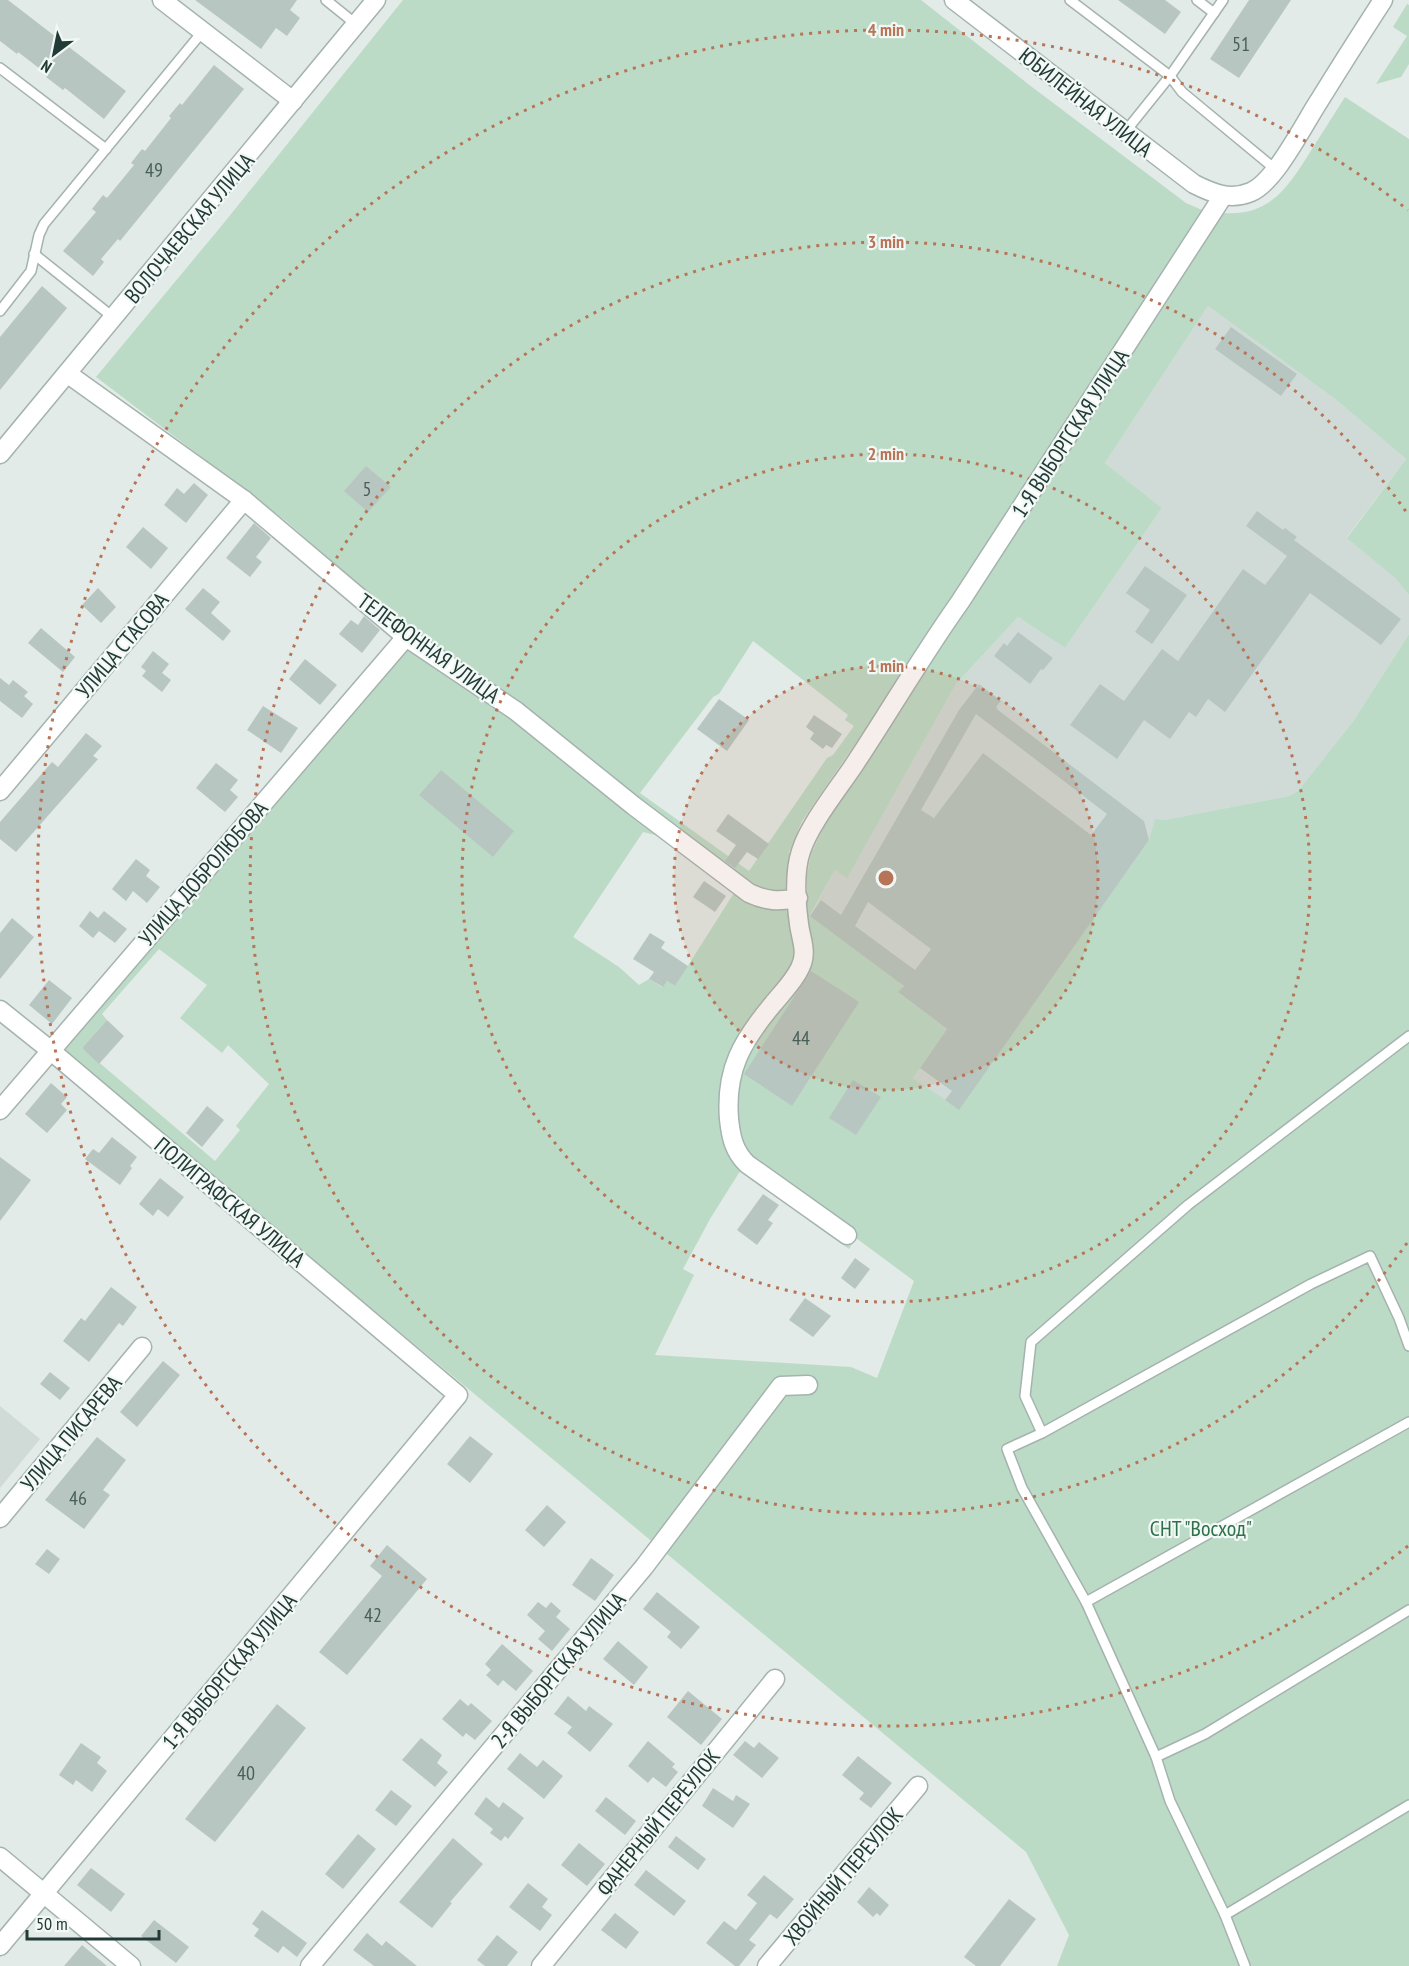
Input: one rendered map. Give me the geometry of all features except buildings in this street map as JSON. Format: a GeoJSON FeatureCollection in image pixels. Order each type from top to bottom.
{"type":"FeatureCollection","features":[{"type":"Feature","properties":{"kind":"street"},"geometry":{"type":"LineString","coordinates":[[162,0],[293,101]]}},
{"type":"Feature","properties":{"kind":"street","name":"ВОЛОЧАЕВСКАЯ УЛИЦА"},"geometry":{"type":"LineString","coordinates":[[0,454],[376,0]]}},
{"type":"Feature","properties":{"kind":"street","name":"ЮБИЛЕЙНАЯ УЛИЦА"},"geometry":{"type":"LineString","coordinates":[[954,0],[1194,184],[1223,196]]}},
{"type":"Feature","properties":{"kind":"street"},"geometry":{"type":"LineString","coordinates":[[1223,196],[1251,192],[1259,187],[1275,169],[1383,0]]}},
{"type":"Feature","properties":{"kind":"street","name":"1-Я ВЫБОРГСКАЯ УЛИЦА"},"geometry":{"type":"LineString","coordinates":[[847,1235],[747,1164],[739,1155],[731,1135],[728,1088],[739,1055],[759,1022],[795,976],[803,960],[804,946],[798,898],[799,859],[802,849],[816,823],[1223,196]]}},
{"type":"Feature","properties":{"kind":"street","name":"ТЕЛЕФОННАЯ УЛИЦА"},"geometry":{"type":"LineString","coordinates":[[68,374],[244,500],[406,637],[516,711],[634,806],[749,893],[769,900],[781,901],[798,898]]}},
{"type":"Feature","properties":{"kind":"street","name":"УЛИЦА СТАСОВА"},"geometry":{"type":"LineString","coordinates":[[0,791],[244,500]]}},
{"type":"Feature","properties":{"kind":"street","name":"УЛИЦА ДОБРОЛЮБОВА"},"geometry":{"type":"LineString","coordinates":[[0,1110],[406,637]]}},
{"type":"Feature","properties":{"kind":"street","name":"ПОЛИГРАФСКАЯ УЛИЦА"},"geometry":{"type":"LineString","coordinates":[[0,1010],[458,1395]]}},
{"type":"Feature","properties":{"kind":"street","name":"УЛИЦА ПИСАРЕВА"},"geometry":{"type":"LineString","coordinates":[[0,1518],[142,1347]]}},
{"type":"Feature","properties":{"kind":"street","name":"2-Я ВЫБОРГСКАЯ УЛИЦА"},"geometry":{"type":"LineString","coordinates":[[310,1966],[644,1567],[781,1386],[808,1385]]}},
{"type":"Feature","properties":{"kind":"street","name":"1-Я ВЫБОРГСКАЯ УЛИЦА"},"geometry":{"type":"LineString","coordinates":[[0,1946],[458,1395]]}},
{"type":"Feature","properties":{"kind":"street","name":"ФАНЕРНЫЙ ПЕРЕУЛОК"},"geometry":{"type":"LineString","coordinates":[[541,1966],[775,1678]]}},
{"type":"Feature","properties":{"kind":"street","name":"ХВОЙНЫЙ ПЕРЕУЛОК"},"geometry":{"type":"LineString","coordinates":[[767,1966],[918,1786]]}},
{"type":"Feature","properties":{"kind":"street"},"geometry":{"type":"LineString","coordinates":[[0,1857],[131,1966]]}},
{"type":"Feature","properties":{"kind":"lane"},"geometry":{"type":"LineString","coordinates":[[326,0],[357,25]]}},
{"type":"Feature","properties":{"kind":"lane"},"geometry":{"type":"LineString","coordinates":[[1070,0],[1170,76],[1182,92],[1275,169]]}},
{"type":"Feature","properties":{"kind":"lane"},"geometry":{"type":"LineString","coordinates":[[1197,0],[1214,13]]}},
{"type":"Feature","properties":{"kind":"lane"},"geometry":{"type":"LineString","coordinates":[[1125,132],[1170,76],[1222,0]]}},
{"type":"Feature","properties":{"kind":"lane"},"geometry":{"type":"LineString","coordinates":[[0,311],[26,280],[44,224],[203,31]]}},
{"type":"Feature","properties":{"kind":"lane"},"geometry":{"type":"LineString","coordinates":[[0,68],[106,149]]}},
{"type":"Feature","properties":{"kind":"lane"},"geometry":{"type":"LineString","coordinates":[[34,254],[114,318]]}},
{"type":"Feature","properties":{"kind":"lane"},"geometry":{"type":"LineString","coordinates":[[1042,1433],[1025,1396],[1031,1342],[1188,1205],[1409,1036]]}},
{"type":"Feature","properties":{"kind":"lane"},"geometry":{"type":"LineString","coordinates":[[1245,1966],[1225,1915],[1170,1802],[1156,1757],[1086,1602],[1022,1488],[1007,1449],[1042,1433],[1311,1284],[1370,1256],[1399,1318],[1409,1346]]}},
{"type":"Feature","properties":{"kind":"lane"},"geometry":{"type":"LineString","coordinates":[[1399,1318],[1409,1311]]}},
{"type":"Feature","properties":{"kind":"lane"},"geometry":{"type":"LineString","coordinates":[[1086,1602],[1409,1422]]}},
{"type":"Feature","properties":{"kind":"lane"},"geometry":{"type":"LineString","coordinates":[[1156,1757],[1204,1734],[1409,1610]]}},
{"type":"Feature","properties":{"kind":"lane"},"geometry":{"type":"LineString","coordinates":[[1225,1915],[1409,1805]]}},
{"type":"Feature","properties":{"kind":"shaded area"},"geometry":{"type":"Polygon","coordinates":[[[1208,306],[1335,399],[1406,459],[1347,537],[1395,578],[1409,595],[1409,634],[1354,720],[1298,791],[1289,796],[1155,820],[1149,840],[959,1110],[913,1078],[947,1029],[898,992],[810,916],[835,870],[847,877],[956,684],[1018,617],[1065,648],[1162,508],[1105,463],[1208,306]]]}},
{"type":"Feature","properties":{"kind":"shaded area"},"geometry":{"type":"Polygon","coordinates":[[[0,1406],[40,1439],[0,1488],[0,1406]]]}},
{"type":"Feature","properties":{"kind":"green space"},"geometry":{"type":"Polygon","coordinates":[[[403,0],[921,0],[1186,203],[1202,210],[891,692],[802,821],[789,852],[790,891],[770,892],[753,887],[411,632],[286,521],[96,377],[223,224],[403,0]],[[753,641],[719,694],[713,697],[640,793],[749,871],[827,758],[833,755],[854,726],[845,720],[848,715],[753,641]]]}},
{"type":"Feature","properties":{"kind":"green space"},"geometry":{"type":"Polygon","coordinates":[[[1407,4],[1409,5],[1409,64],[1401,77],[1376,84],[1407,36],[1393,27],[1407,4]]]}},
{"type":"Feature","properties":{"kind":"green space","name":"СНТ \"Восход\""},"geometry":{"type":"Polygon","coordinates":[[[1345,97],[1409,139],[1409,595],[1395,578],[1347,538],[1406,459],[1335,399],[1208,306],[1105,463],[1162,508],[1065,648],[1018,617],[956,684],[847,878],[835,870],[810,915],[899,982],[903,986],[899,993],[947,1029],[913,1078],[959,1109],[1149,840],[1155,819],[1164,820],[1289,796],[1298,791],[1354,720],[1409,634],[1409,1966],[1057,1966],[1069,1935],[1026,1852],[60,1050],[408,644],[784,908],[807,906],[807,875],[811,854],[823,828],[925,668],[1224,213],[1254,210],[1277,196],[1296,174],[1345,97]],[[643,832],[573,937],[619,967],[639,985],[649,979],[662,987],[667,981],[675,986],[734,893],[659,836],[643,832]],[[159,949],[102,1014],[107,1020],[82,1048],[215,1161],[240,1130],[236,1126],[269,1084],[228,1045],[222,1053],[180,1018],[207,985],[159,949]],[[742,1168],[710,1219],[683,1269],[694,1275],[655,1355],[851,1367],[877,1378],[914,1281],[856,1238],[849,1249],[809,1221],[811,1217],[742,1168]]]}}]}
